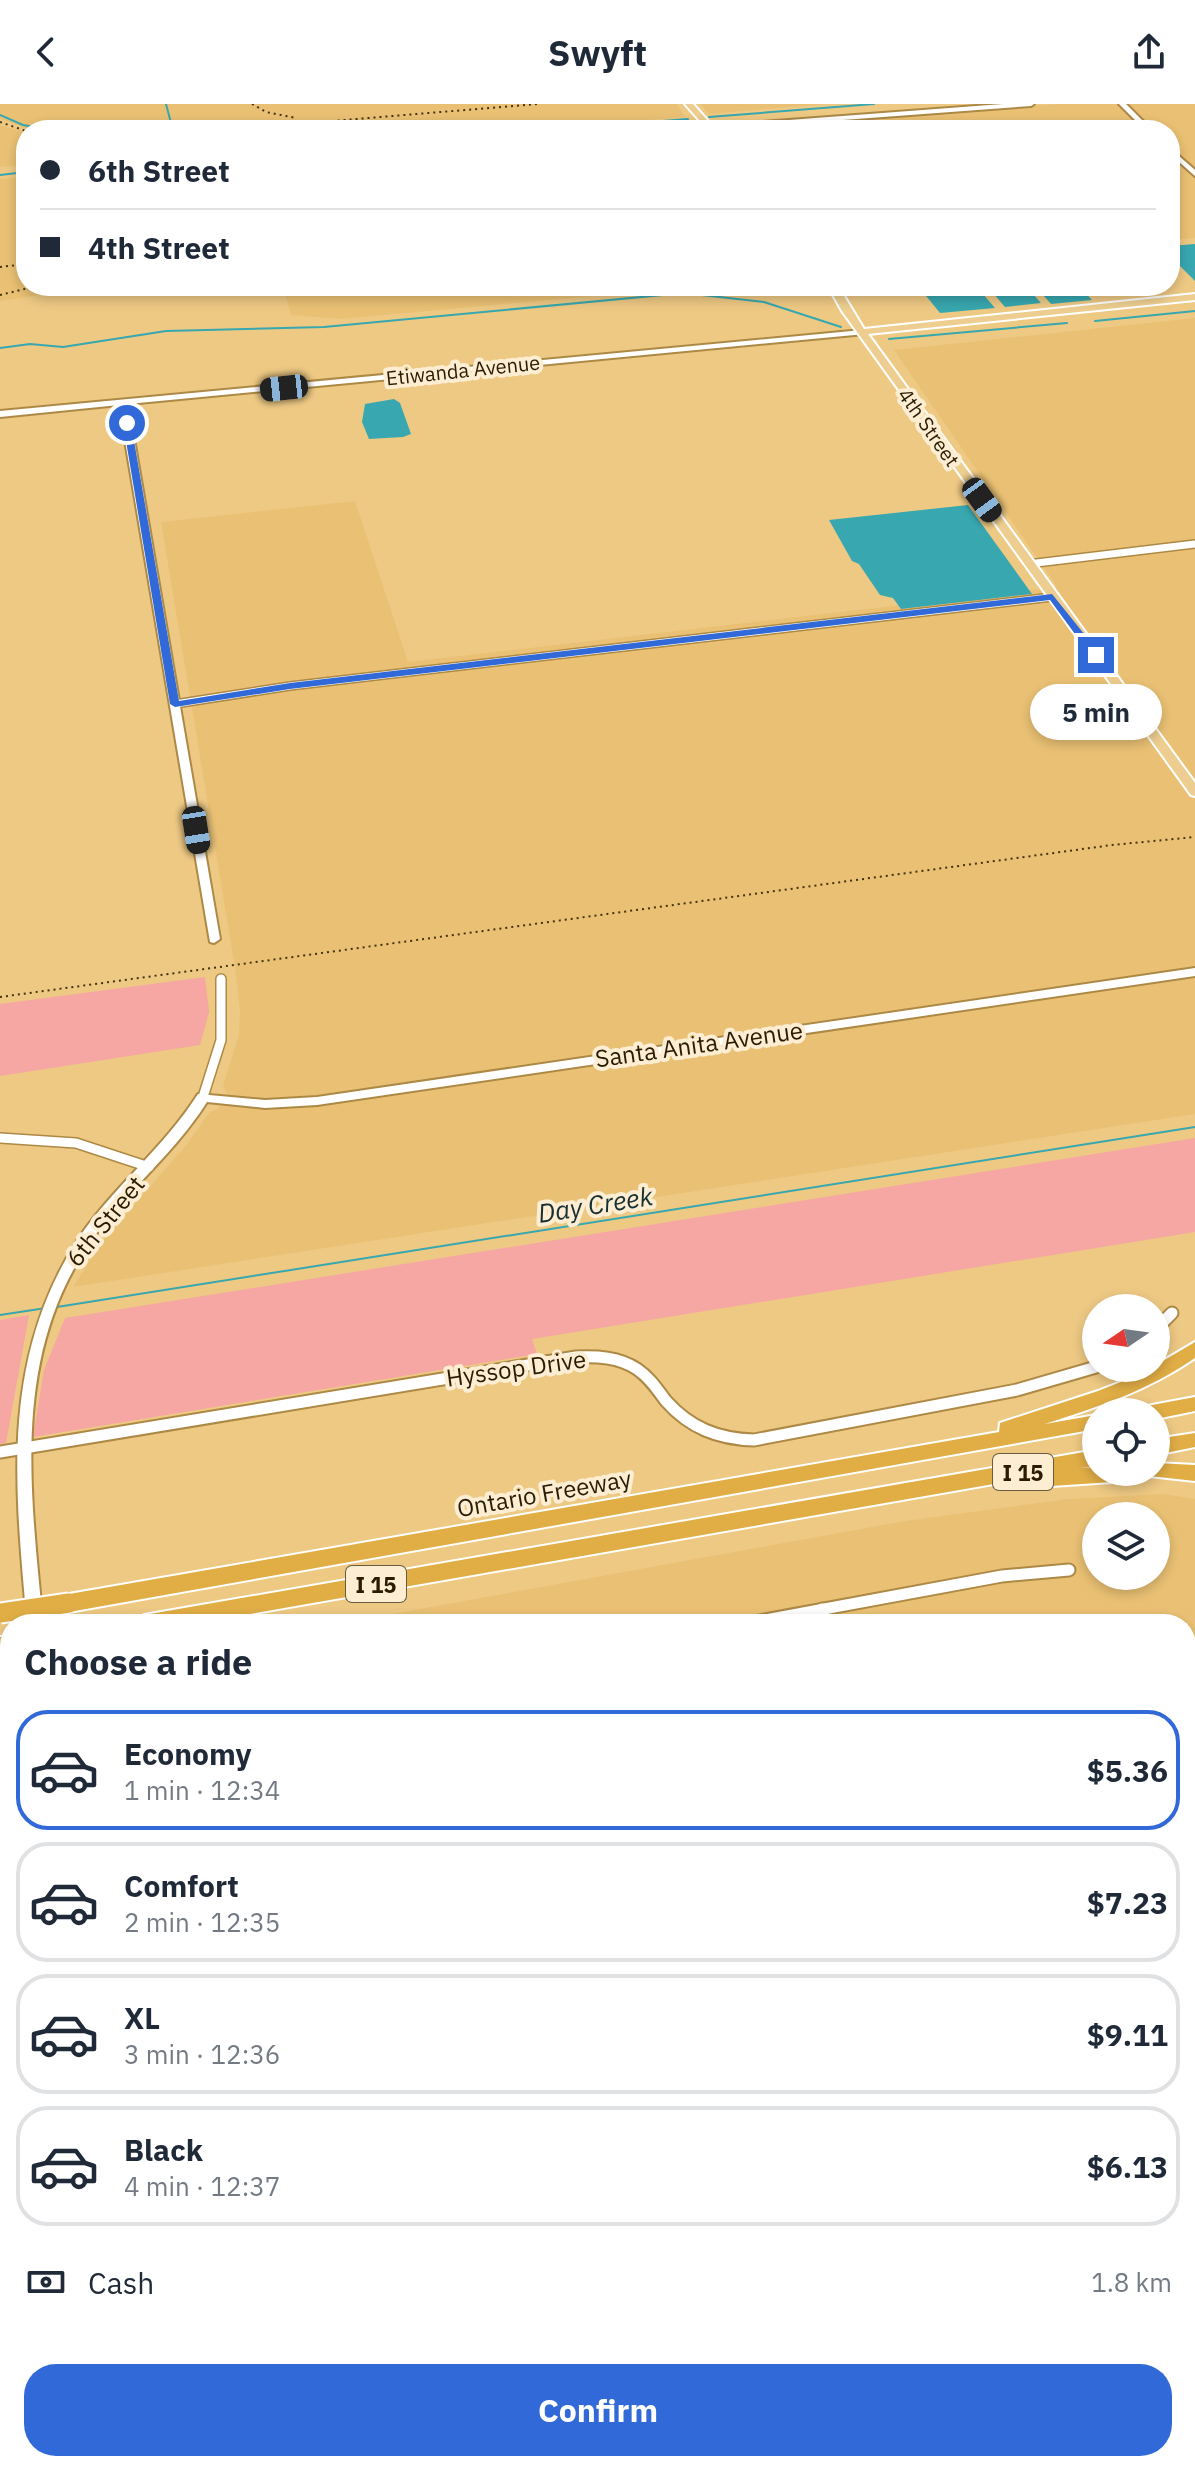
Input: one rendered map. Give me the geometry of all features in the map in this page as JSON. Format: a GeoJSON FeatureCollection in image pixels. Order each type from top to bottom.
{"type":"FeatureCollection","features":[{"type":"Feature","properties":{"kind":"highway"},"geometry":{"type":"LineString","coordinates":[[936,1451],[1117,1393],[1156,1375],[1195,1349]]}},
{"type":"Feature","properties":{"kind":"highway"},"geometry":{"type":"LineString","coordinates":[[1170,1409],[1195,1404]]}},
{"type":"Feature","properties":{"kind":"highway","name":"Ontario Freeway"},"geometry":{"type":"LineString","coordinates":[[0,1613],[1082,1425]]}},
{"type":"Feature","properties":{"kind":"highway"},"geometry":{"type":"LineString","coordinates":[[1170,1444],[1195,1440]]}},
{"type":"Feature","properties":{"kind":"highway","name":"I 15"},"geometry":{"type":"LineString","coordinates":[[202,1614],[1082,1461]]}},
{"type":"Feature","properties":{"kind":"highway"},"geometry":{"type":"LineString","coordinates":[[1170,1472],[1195,1473]]}},
{"type":"Feature","properties":{"kind":"highway"},"geometry":{"type":"LineString","coordinates":[[950,1485],[1082,1476]]}},
{"type":"Feature","properties":{"kind":"main road"},"geometry":{"type":"LineString","coordinates":[[689,104],[701,120]]}},
{"type":"Feature","properties":{"kind":"main road"},"geometry":{"type":"LineString","coordinates":[[830,296],[866,322],[903,328]]}},
{"type":"Feature","properties":{"kind":"main road"},"geometry":{"type":"LineString","coordinates":[[841,296],[843,306]]}},
{"type":"Feature","properties":{"kind":"main road","name":"Etiwanda Avenue"},"geometry":{"type":"LineString","coordinates":[[862,332],[1195,300]]}},
{"type":"Feature","properties":{"kind":"main road","name":"4th Street"},"geometry":{"type":"LineString","coordinates":[[843,306],[1195,792]]}},
{"type":"Feature","properties":{"kind":"street"},"geometry":{"type":"LineString","coordinates":[[775,120],[998,104]]}},
{"type":"Feature","properties":{"kind":"street"},"geometry":{"type":"LineString","coordinates":[[964,109],[998,104]]}},
{"type":"Feature","properties":{"kind":"street"},"geometry":{"type":"LineString","coordinates":[[786,120],[1031,104]]}},
{"type":"Feature","properties":{"kind":"street"},"geometry":{"type":"LineString","coordinates":[[1112,104],[1129,120]]}},
{"type":"Feature","properties":{"kind":"street"},"geometry":{"type":"LineString","coordinates":[[1122,104],[1139,120]]}},
{"type":"Feature","properties":{"kind":"street"},"geometry":{"type":"LineString","coordinates":[[1180,160],[1195,174]]}},
{"type":"Feature","properties":{"kind":"street"},"geometry":{"type":"LineString","coordinates":[[1180,169],[1195,183]]}},
{"type":"Feature","properties":{"kind":"street","name":"Etiwanda Avenue"},"geometry":{"type":"LineString","coordinates":[[0,414],[862,332]]}},
{"type":"Feature","properties":{"kind":"street"},"geometry":{"type":"LineString","coordinates":[[123,403],[214,939]]}},
{"type":"Feature","properties":{"kind":"street"},"geometry":{"type":"LineString","coordinates":[[1028,564],[1195,544]]}},
{"type":"Feature","properties":{"kind":"street"},"geometry":{"type":"LineString","coordinates":[[175,704],[290,686],[1052,597]]}},
{"type":"Feature","properties":{"kind":"street","name":"Santa Anita Avenue"},"geometry":{"type":"LineString","coordinates":[[203,1097],[265,1104],[317,1101],[1195,972]]}},
{"type":"Feature","properties":{"kind":"street","name":"6th Street"},"geometry":{"type":"LineString","coordinates":[[34,1614],[22,1449],[23,1397],[38,1326],[53,1291],[83,1241],[183,1128],[203,1097],[217,1064],[223,1036],[221,979]]}},
{"type":"Feature","properties":{"kind":"street"},"geometry":{"type":"LineString","coordinates":[[0,1138],[76,1143],[149,1167]]}},
{"type":"Feature","properties":{"kind":"street","name":"Hyssop Drive"},"geometry":{"type":"LineString","coordinates":[[0,1452],[588,1356],[610,1358],[632,1366],[647,1377],[689,1425],[721,1438],[738,1440],[754,1440],[1017,1390],[1082,1371]]}},
{"type":"Feature","properties":{"kind":"street"},"geometry":{"type":"LineString","coordinates":[[796,1614],[1002,1576],[1069,1570]]}},
{"type":"Feature","properties":{"kind":"street"},"geometry":{"type":"LineString","coordinates":[[822,1609],[824,1614]]}},
{"type":"Feature","properties":{"kind":"shaded area"},"geometry":{"type":"Polygon","coordinates":[[[0,104],[677,104],[685,117],[645,120],[16,120],[16,124],[0,119],[0,104]]]}},
{"type":"Feature","properties":{"kind":"shaded area"},"geometry":{"type":"Polygon","coordinates":[[[701,104],[825,104],[708,114],[701,104]]]}},
{"type":"Feature","properties":{"kind":"shaded area"},"geometry":{"type":"Polygon","coordinates":[[[1060,104],[1195,104],[1195,238],[1180,239],[1180,120],[856,120],[1060,104]]]}},
{"type":"Feature","properties":{"kind":"shaded area"},"geometry":{"type":"Polygon","coordinates":[[[0,125],[16,130],[16,166],[0,167],[0,125]]]}},
{"type":"Feature","properties":{"kind":"shaded area"},"geometry":{"type":"Polygon","coordinates":[[[16,178],[16,296],[33,296],[0,301],[0,179],[16,178]]]}},
{"type":"Feature","properties":{"kind":"shaded area"},"geometry":{"type":"Polygon","coordinates":[[[286,296],[591,296],[341,319],[291,315],[286,296]]]}},
{"type":"Feature","properties":{"kind":"shaded area"},"geometry":{"type":"Polygon","coordinates":[[[1195,318],[1195,1114],[73,1287],[105,1237],[184,1148],[209,1113],[219,1108],[227,1094],[223,1086],[239,1034],[235,968],[161,522],[355,501],[408,662],[1057,587],[894,350],[1195,318]]]}},
{"type":"Feature","properties":{"kind":"shaded area"},"geometry":{"type":"Polygon","coordinates":[[[205,977],[209,1012],[200,1045],[0,1076],[0,1004],[205,977]]]}},
{"type":"Feature","properties":{"kind":"shaded area"},"geometry":{"type":"Polygon","coordinates":[[[1195,1138],[1195,1232],[532,1339],[537,1354],[33,1437],[44,1370],[65,1318],[1195,1138]]]}},
{"type":"Feature","properties":{"kind":"shaded area"},"geometry":{"type":"Polygon","coordinates":[[[29,1315],[6,1443],[0,1444],[0,1320],[29,1315]]]}},
{"type":"Feature","properties":{"kind":"shaded area"},"geometry":{"type":"Polygon","coordinates":[[[1163,1494],[1195,1499],[1195,1614],[392,1614],[905,1521],[1068,1499],[1163,1494]]]}},
{"type":"Feature","properties":{"kind":"water"},"geometry":{"type":"Polygon","coordinates":[[[1195,244],[1195,281],[1180,266],[1180,245],[1195,244]]]}},
{"type":"Feature","properties":{"kind":"water"},"geometry":{"type":"Polygon","coordinates":[[[926,296],[985,296],[995,308],[940,313],[926,296]]]}},
{"type":"Feature","properties":{"kind":"water"},"geometry":{"type":"Polygon","coordinates":[[[996,296],[1035,296],[1041,303],[1005,307],[996,296]]]}},
{"type":"Feature","properties":{"kind":"water"},"geometry":{"type":"Polygon","coordinates":[[[1044,296],[1088,296],[1092,300],[1051,304],[1044,296]]]}},
{"type":"Feature","properties":{"kind":"water"},"geometry":{"type":"Polygon","coordinates":[[[394,399],[400,403],[411,434],[369,439],[362,422],[365,404],[394,399]]]}},
{"type":"Feature","properties":{"kind":"water"},"geometry":{"type":"Polygon","coordinates":[[[968,505],[1032,594],[901,609],[893,598],[880,595],[859,564],[852,561],[829,520],[968,505]]]}},
{"type":"Feature","properties":{"kind":"waterway"},"geometry":{"type":"LineString","coordinates":[[166,104],[170,120]]}},
{"type":"Feature","properties":{"kind":"waterway"},"geometry":{"type":"LineString","coordinates":[[709,117],[874,104]]}},
{"type":"Feature","properties":{"kind":"waterway"},"geometry":{"type":"LineString","coordinates":[[0,115],[16,122]]}},
{"type":"Feature","properties":{"kind":"waterway"},"geometry":{"type":"LineString","coordinates":[[675,120],[688,119]]}},
{"type":"Feature","properties":{"kind":"waterway"},"geometry":{"type":"LineString","coordinates":[[0,175],[16,173]]}},
{"type":"Feature","properties":{"kind":"waterway"},"geometry":{"type":"LineString","coordinates":[[0,348],[30,344],[63,347],[166,331],[324,327],[652,296]]}},
{"type":"Feature","properties":{"kind":"waterway"},"geometry":{"type":"LineString","coordinates":[[711,296],[764,302],[841,327]]}},
{"type":"Feature","properties":{"kind":"waterway"},"geometry":{"type":"LineString","coordinates":[[1095,321],[1195,311]]}},
{"type":"Feature","properties":{"kind":"waterway"},"geometry":{"type":"LineString","coordinates":[[889,339],[1067,323]]}},
{"type":"Feature","properties":{"kind":"waterway","name":"Day Creek"},"geometry":{"type":"LineString","coordinates":[[57,1307],[1195,1127]]}},
{"type":"Feature","properties":{"kind":"waterway","name":"Day Creek"},"geometry":{"type":"LineString","coordinates":[[0,1315],[46,1308]]}},
{"type":"Feature","properties":{"kind":"railway"},"geometry":{"type":"LineString","coordinates":[[252,104],[266,112],[296,118]]}},
{"type":"Feature","properties":{"kind":"railway"},"geometry":{"type":"LineString","coordinates":[[344,120],[537,104]]}},
{"type":"Feature","properties":{"kind":"railway"},"geometry":{"type":"LineString","coordinates":[[0,122],[16,128]]}},
{"type":"Feature","properties":{"kind":"railway"},"geometry":{"type":"LineString","coordinates":[[0,267],[16,265]]}},
{"type":"Feature","properties":{"kind":"railway"},"geometry":{"type":"LineString","coordinates":[[0,295],[16,291]]}},
{"type":"Feature","properties":{"kind":"railway"},"geometry":{"type":"LineString","coordinates":[[0,997],[1112,845],[1195,837]]}},
{"type":"Feature","properties":{"kind":"route"},"geometry":{"type":"LineString","coordinates":[[127,423],[175,704],[290,686],[1052,597],[1096,655]]}}]}
